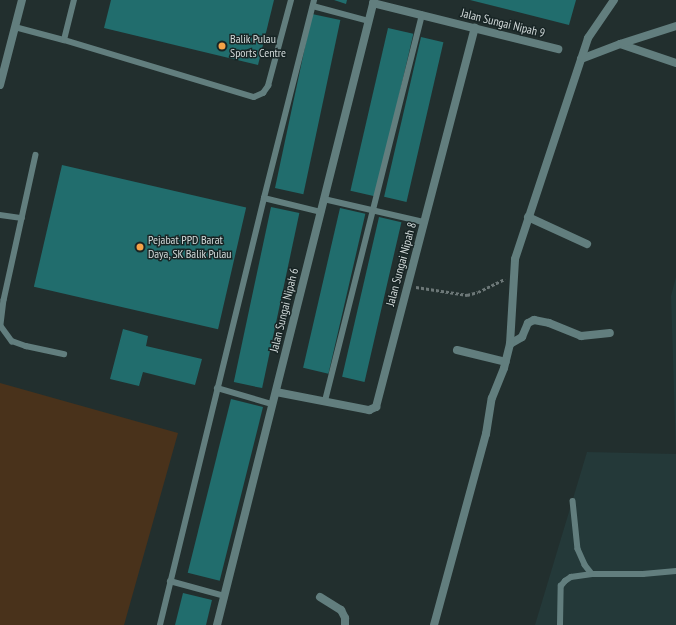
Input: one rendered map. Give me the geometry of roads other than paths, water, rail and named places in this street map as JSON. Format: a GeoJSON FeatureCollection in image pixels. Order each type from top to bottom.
{"type":"FeatureCollection","features":[{"type":"Feature","properties":{"kind":"street"},"geometry":{"type":"LineString","coordinates":[[0,85],[22,0]]}},
{"type":"Feature","properties":{"kind":"street"},"geometry":{"type":"LineString","coordinates":[[444,625],[435,624],[486,434],[492,398],[506,362],[510,344],[515,259],[588,38],[614,0]]}},
{"type":"Feature","properties":{"kind":"street","name":"Jalan Sungai Nipah 9"},"geometry":{"type":"LineString","coordinates":[[373,2],[558,49]]}},
{"type":"Feature","properties":{"kind":"street","name":"Jalan Sungai Nipah 6"},"geometry":{"type":"LineString","coordinates":[[218,625],[373,2]]}},
{"type":"Feature","properties":{"kind":"street"},"geometry":{"type":"LineString","coordinates":[[581,59],[620,44],[676,26]]}},
{"type":"Feature","properties":{"kind":"street","name":"Jalan Sungai Nipah 8"},"geometry":{"type":"LineString","coordinates":[[276,392],[369,410],[376,407],[475,28]]}},
{"type":"Feature","properties":{"kind":"street"},"geometry":{"type":"LineString","coordinates":[[620,44],[676,63]]}},
{"type":"Feature","properties":{"kind":"street"},"geometry":{"type":"LineString","coordinates":[[528,217],[587,244]]}},
{"type":"Feature","properties":{"kind":"street"},"geometry":{"type":"LineString","coordinates":[[510,344],[522,337],[528,323],[534,320],[549,323],[581,336],[610,333]]}},
{"type":"Feature","properties":{"kind":"street"},"geometry":{"type":"LineString","coordinates":[[457,350],[506,362]]}},
{"type":"Feature","properties":{"kind":"street"},"geometry":{"type":"LineString","coordinates":[[320,597],[341,610],[345,618],[345,625]]}},
{"type":"Feature","properties":{"kind":"lane"},"geometry":{"type":"LineString","coordinates":[[64,40],[74,0]]}},
{"type":"Feature","properties":{"kind":"lane"},"geometry":{"type":"LineString","coordinates":[[15,27],[64,40],[254,97],[263,93],[268,86],[291,0]]}},
{"type":"Feature","properties":{"kind":"lane"},"geometry":{"type":"LineString","coordinates":[[160,625],[210,424],[217,388],[234,328],[264,198],[314,3],[369,20]]}},
{"type":"Feature","properties":{"kind":"lane"},"geometry":{"type":"LineString","coordinates":[[325,401],[422,15]]}},
{"type":"Feature","properties":{"kind":"lane"},"geometry":{"type":"LineString","coordinates":[[36,155],[4,300],[1,326],[12,341],[26,346],[64,354]]}},
{"type":"Feature","properties":{"kind":"lane"},"geometry":{"type":"LineString","coordinates":[[264,198],[321,212]]}},
{"type":"Feature","properties":{"kind":"lane"},"geometry":{"type":"LineString","coordinates":[[324,199],[424,222]]}},
{"type":"Feature","properties":{"kind":"lane"},"geometry":{"type":"LineString","coordinates":[[0,215],[22,218]]}},
{"type":"Feature","properties":{"kind":"lane"},"geometry":{"type":"LineString","coordinates":[[217,388],[272,404]]}},
{"type":"Feature","properties":{"kind":"lane"},"geometry":{"type":"LineString","coordinates":[[573,501],[578,549],[585,564],[592,574]]}},
{"type":"Feature","properties":{"kind":"lane"},"geometry":{"type":"LineString","coordinates":[[560,625],[561,586],[571,577],[592,574],[643,574],[676,571]]}},
{"type":"Feature","properties":{"kind":"lane"},"geometry":{"type":"LineString","coordinates":[[170,581],[225,596]]}},
{"type":"Feature","properties":{"kind":"place","name":"Balik Pulau Sports Centre"},"geometry":{"type":"Point","coordinates":[222,46]}},
{"type":"Feature","properties":{"kind":"place","name":"Pejabat PPD Barat Daya, SK Balik Pulau"},"geometry":{"type":"Point","coordinates":[140,247]}}]}
